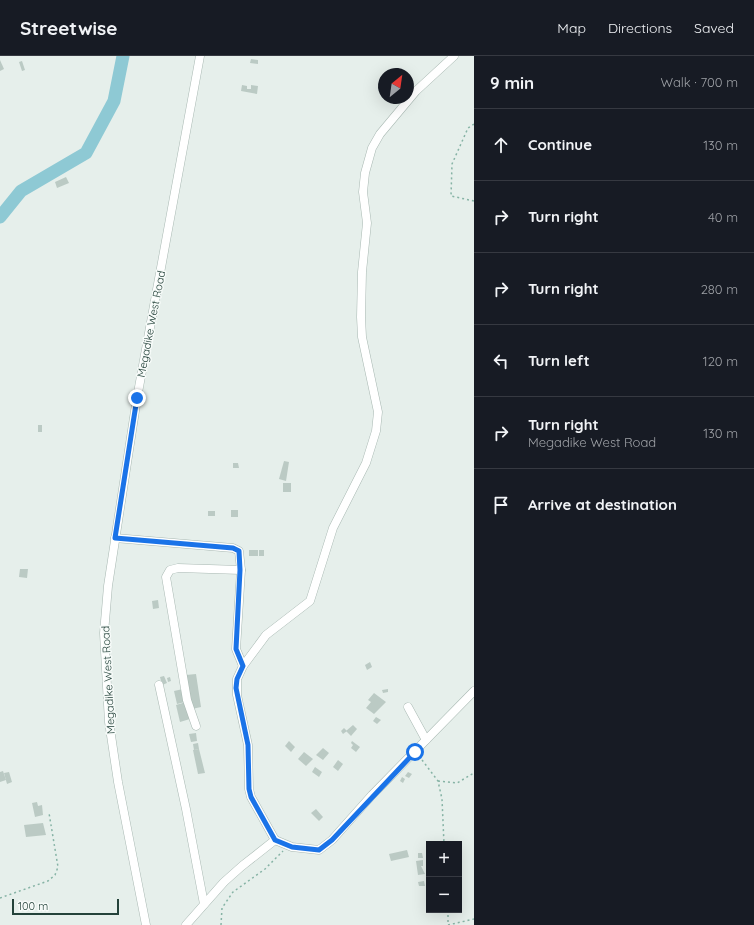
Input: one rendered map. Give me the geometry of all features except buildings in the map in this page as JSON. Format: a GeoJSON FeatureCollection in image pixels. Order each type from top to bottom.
{"type":"FeatureCollection","features":[{"type":"Feature","properties":{"kind":"street","name":"Megadike West Road"},"geometry":{"type":"LineString","coordinates":[[146,925],[118,782],[109,722],[104,633],[108,586],[137,398],[200,56]]}},
{"type":"Feature","properties":{"kind":"street"},"geometry":{"type":"LineString","coordinates":[[454,56],[416,91],[380,134],[372,148],[365,173],[363,192],[366,223],[362,272],[362,336],[378,412],[376,431],[366,463],[333,528],[310,601],[266,635],[243,666],[237,679],[236,688],[248,745],[249,789],[253,802],[275,840],[292,847],[319,850],[332,840],[474,691]]}},
{"type":"Feature","properties":{"kind":"street"},"geometry":{"type":"LineString","coordinates":[[115,538],[237,549],[239,551],[240,570],[236,649],[243,666]]}},
{"type":"Feature","properties":{"kind":"street"},"geometry":{"type":"LineString","coordinates":[[196,726],[187,700],[166,577],[170,570],[178,568],[240,570]]}},
{"type":"Feature","properties":{"kind":"street"},"geometry":{"type":"LineString","coordinates":[[158,685],[186,809],[204,904]]}},
{"type":"Feature","properties":{"kind":"street"},"geometry":{"type":"LineString","coordinates":[[408,707],[426,740]]}},
{"type":"Feature","properties":{"kind":"street"},"geometry":{"type":"LineString","coordinates":[[186,925],[204,904],[242,866],[275,840]]}},
{"type":"Feature","properties":{"kind":"path"},"geometry":{"type":"LineString","coordinates":[[474,124],[468,128],[452,164],[451,196],[474,201]]}},
{"type":"Feature","properties":{"kind":"path"},"geometry":{"type":"LineString","coordinates":[[415,752],[438,781],[442,799],[444,841]]}},
{"type":"Feature","properties":{"kind":"path"},"geometry":{"type":"LineString","coordinates":[[438,781],[457,783],[474,773]]}},
{"type":"Feature","properties":{"kind":"path"},"geometry":{"type":"LineString","coordinates":[[0,898],[48,881],[55,875],[58,867],[49,813]]}},
{"type":"Feature","properties":{"kind":"path"},"geometry":{"type":"LineString","coordinates":[[221,925],[222,908],[233,892],[265,870],[282,852],[292,847]]}},
{"type":"Feature","properties":{"kind":"path"},"geometry":{"type":"LineString","coordinates":[[448,913],[448,924],[474,919]]}},
{"type":"Feature","properties":{"kind":"waterway"},"geometry":{"type":"LineString","coordinates":[[0,217],[21,191],[86,153],[114,101],[123,56]]}},
{"type":"Feature","properties":{"kind":"route"},"geometry":{"type":"LineString","coordinates":[[137,398],[115,538],[233,548],[239,551],[240,570],[236,649],[243,666],[237,679],[236,688],[244,720],[248,745],[249,789],[251,797],[275,840],[292,847],[319,850],[332,840],[372,795],[415,752]]}}]}
